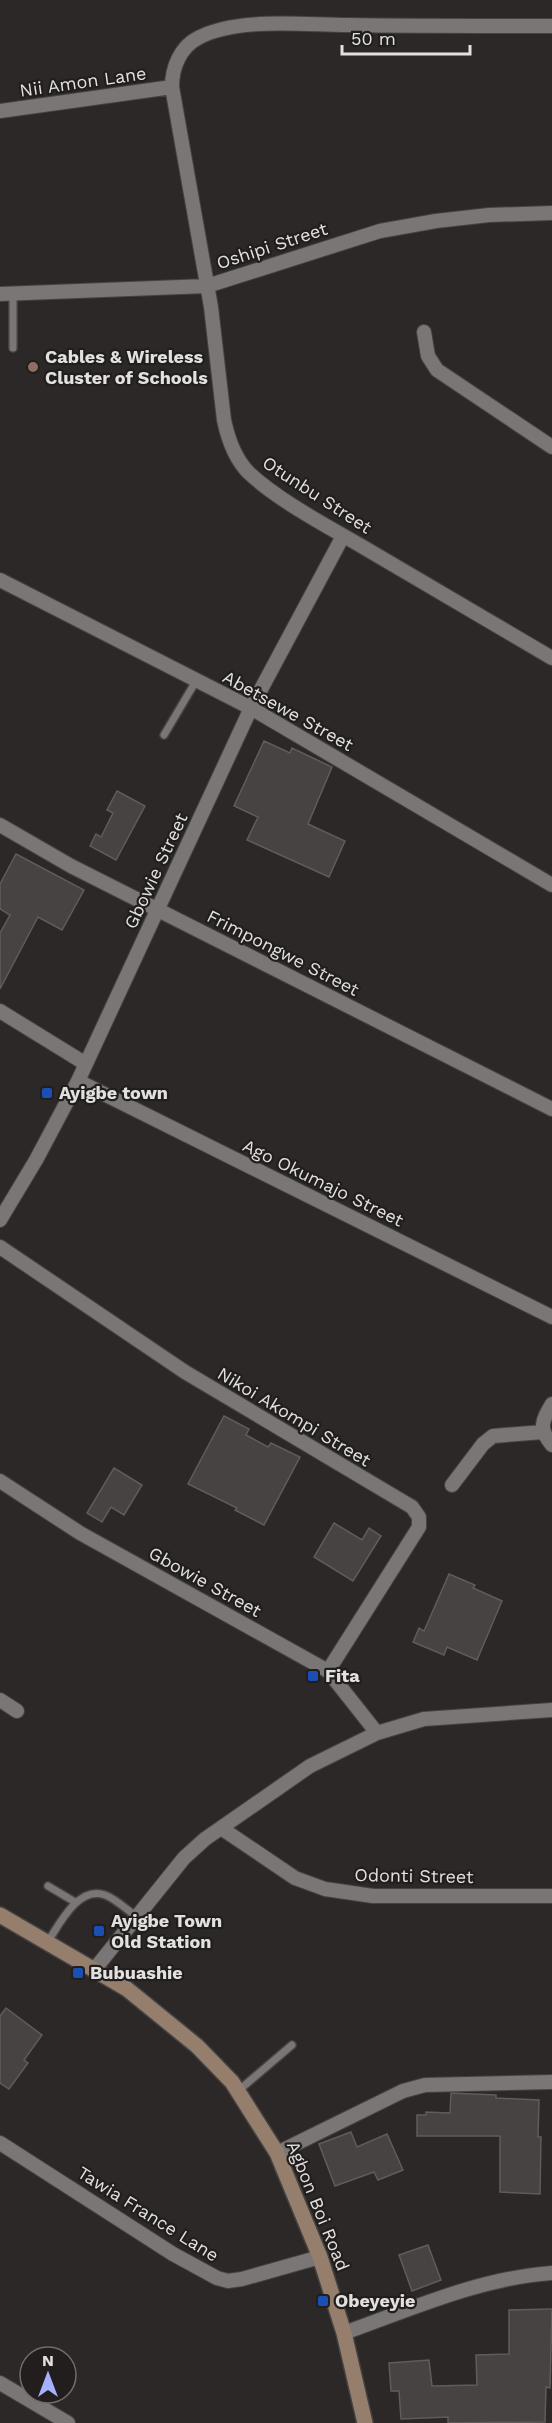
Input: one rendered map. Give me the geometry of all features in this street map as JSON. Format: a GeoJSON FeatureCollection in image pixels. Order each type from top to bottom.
{"type":"FeatureCollection","features":[{"type":"Feature","properties":{"kind":"street"},"geometry":{"type":"LineString","coordinates":[[172,87],[172,70],[183,51],[196,38],[232,28],[272,25],[552,26]]}},
{"type":"Feature","properties":{"kind":"street","name":"Nii Amon Lane"},"geometry":{"type":"LineString","coordinates":[[0,111],[172,87]]}},
{"type":"Feature","properties":{"kind":"street","name":"Otunbu Street"},"geometry":{"type":"LineString","coordinates":[[172,87],[207,286],[224,420],[236,453],[247,471],[266,488],[343,536],[552,658]]}},
{"type":"Feature","properties":{"kind":"street","name":"Oshipi Street"},"geometry":{"type":"LineString","coordinates":[[6,293],[207,286],[380,231],[489,215],[552,213]]}},
{"type":"Feature","properties":{"kind":"street"},"geometry":{"type":"LineString","coordinates":[[424,332],[428,356],[437,370],[552,447]]}},
{"type":"Feature","properties":{"kind":"street","name":"Gbowie Street"},"geometry":{"type":"LineString","coordinates":[[0,1220],[36,1160],[78,1081],[251,708],[343,536]]}},
{"type":"Feature","properties":{"kind":"street","name":"Abetsewe Street"},"geometry":{"type":"LineString","coordinates":[[0,580],[251,708],[552,885]]}},
{"type":"Feature","properties":{"kind":"street","name":"Frimpongwe Street"},"geometry":{"type":"LineString","coordinates":[[0,825],[71,866],[552,1109]]}},
{"type":"Feature","properties":{"kind":"street"},"geometry":{"type":"LineString","coordinates":[[0,1011],[86,1064]]}},
{"type":"Feature","properties":{"kind":"street","name":"Ago Okumajo Street"},"geometry":{"type":"LineString","coordinates":[[78,1081],[552,1317]]}},
{"type":"Feature","properties":{"kind":"street","name":"Nikoi Akompi Street"},"geometry":{"type":"LineString","coordinates":[[0,1247],[185,1372],[412,1507],[419,1517],[419,1527],[328,1671]]}},
{"type":"Feature","properties":{"kind":"street"},"geometry":{"type":"LineString","coordinates":[[552,1404],[542,1421],[543,1432],[552,1445]]}},
{"type":"Feature","properties":{"kind":"street"},"geometry":{"type":"LineString","coordinates":[[452,1485],[483,1444],[493,1436],[543,1432]]}},
{"type":"Feature","properties":{"kind":"street","name":"Gbowie Street"},"geometry":{"type":"LineString","coordinates":[[0,1481],[80,1533],[328,1671],[377,1733]]}},
{"type":"Feature","properties":{"kind":"street"},"geometry":{"type":"LineString","coordinates":[[0,1700],[17,1711]]}},
{"type":"Feature","properties":{"kind":"street"},"geometry":{"type":"LineString","coordinates":[[94,1970],[184,1858],[221,1828],[310,1766],[377,1733],[424,1719],[552,1710]]}},
{"type":"Feature","properties":{"kind":"street","name":"Odonti Street"},"geometry":{"type":"LineString","coordinates":[[221,1828],[295,1878],[325,1889],[373,1896],[552,1896]]}},
{"type":"Feature","properties":{"kind":"street","name":"Agbon Boi Road"},"geometry":{"type":"LineString","coordinates":[[0,1915],[127,1989],[184,2035],[210,2059],[238,2091],[277,2153],[320,2257],[344,2333],[365,2423]]}},
{"type":"Feature","properties":{"kind":"street"},"geometry":{"type":"LineString","coordinates":[[277,2153],[403,2091],[425,2085],[552,2082]]}},
{"type":"Feature","properties":{"kind":"street","name":"Tawia France Lane"},"geometry":{"type":"LineString","coordinates":[[0,2143],[173,2254],[218,2278],[228,2281],[242,2279],[320,2257]]}},
{"type":"Feature","properties":{"kind":"street"},"geometry":{"type":"LineString","coordinates":[[344,2333],[483,2285],[527,2275],[552,2273]]}},
{"type":"Feature","properties":{"kind":"street"},"geometry":{"type":"LineString","coordinates":[[0,2383],[68,2423]]}},
{"type":"Feature","properties":{"kind":"lane"},"geometry":{"type":"LineString","coordinates":[[6,293],[13,348]]}},
{"type":"Feature","properties":{"kind":"lane"},"geometry":{"type":"LineString","coordinates":[[164,735],[196,681]]}},
{"type":"Feature","properties":{"kind":"lane"},"geometry":{"type":"LineString","coordinates":[[48,1886],[75,1902]]}},
{"type":"Feature","properties":{"kind":"lane"},"geometry":{"type":"LineString","coordinates":[[47,1943],[75,1902],[98,1893],[108,1895],[136,1917]]}},
{"type":"Feature","properties":{"kind":"lane"},"geometry":{"type":"LineString","coordinates":[[238,2091],[292,2045]]}},
{"type":"Feature","properties":{"kind":"building"},"geometry":{"type":"Polygon","coordinates":[[[264,741],[290,753],[292,748],[332,767],[308,824],[345,841],[329,877],[247,840],[258,817],[234,806],[264,741]]]}},
{"type":"Feature","properties":{"kind":"building"},"geometry":{"type":"Polygon","coordinates":[[[117,791],[145,806],[116,860],[90,846],[96,834],[101,837],[113,813],[107,810],[117,791]]]}},
{"type":"Feature","properties":{"kind":"building"},"geometry":{"type":"Polygon","coordinates":[[[16,854],[84,890],[62,930],[38,917],[0,989],[0,933],[10,915],[0,909],[0,884],[16,854]]]}},
{"type":"Feature","properties":{"kind":"building"},"geometry":{"type":"Polygon","coordinates":[[[224,1416],[249,1429],[246,1435],[268,1447],[271,1443],[300,1457],[264,1525],[235,1510],[237,1508],[188,1484],[224,1416]]]}},
{"type":"Feature","properties":{"kind":"building"},"geometry":{"type":"Polygon","coordinates":[[[114,1468],[142,1485],[124,1515],[111,1507],[102,1522],[87,1513],[114,1468]]]}},
{"type":"Feature","properties":{"kind":"building"},"geometry":{"type":"Polygon","coordinates":[[[334,1523],[362,1540],[369,1528],[381,1536],[353,1581],[314,1557],[334,1523]]]}},
{"type":"Feature","properties":{"kind":"building"},"geometry":{"type":"Polygon","coordinates":[[[449,1574],[475,1585],[473,1588],[502,1601],[477,1660],[447,1647],[444,1655],[413,1642],[419,1628],[424,1631],[449,1574]]]}},
{"type":"Feature","properties":{"kind":"building"},"geometry":{"type":"Polygon","coordinates":[[[6,2008],[42,2035],[24,2060],[28,2063],[9,2089],[0,2083],[0,2016],[6,2008]]]}},
{"type":"Feature","properties":{"kind":"building"},"geometry":{"type":"Polygon","coordinates":[[[451,2093],[539,2100],[540,2194],[500,2192],[500,2136],[417,2136],[417,2115],[426,2115],[426,2112],[450,2113],[451,2093]]]}},
{"type":"Feature","properties":{"kind":"building"},"geometry":{"type":"Polygon","coordinates":[[[351,2132],[357,2147],[387,2134],[403,2170],[378,2180],[374,2172],[335,2186],[319,2144],[351,2132]]]}},
{"type":"Feature","properties":{"kind":"building"},"geometry":{"type":"Polygon","coordinates":[[[428,2245],[441,2280],[412,2291],[399,2255],[428,2245]]]}},
{"type":"Feature","properties":{"kind":"building"},"geometry":{"type":"Polygon","coordinates":[[[552,2309],[550,2388],[546,2387],[545,2422],[448,2423],[448,2417],[401,2419],[399,2391],[391,2391],[389,2363],[429,2360],[432,2386],[477,2385],[476,2355],[509,2354],[509,2310],[552,2309]]]}},
{"type":"Feature","properties":{"kind":"place","name":"Cables & Wireless Cluster of Schools"},"geometry":{"type":"Point","coordinates":[33,367]}},
{"type":"Feature","properties":{"kind":"place","name":"Ayigbe town"},"geometry":{"type":"Point","coordinates":[47,1093]}},
{"type":"Feature","properties":{"kind":"place","name":"Fita"},"geometry":{"type":"Point","coordinates":[313,1676]}},
{"type":"Feature","properties":{"kind":"place","name":"Ayigbe Town Old Station"},"geometry":{"type":"Point","coordinates":[99,1931]}},
{"type":"Feature","properties":{"kind":"place","name":"Bubuashie"},"geometry":{"type":"Point","coordinates":[78,1973]}},
{"type":"Feature","properties":{"kind":"place","name":"Obeyeyie"},"geometry":{"type":"Point","coordinates":[323,2301]}}]}
